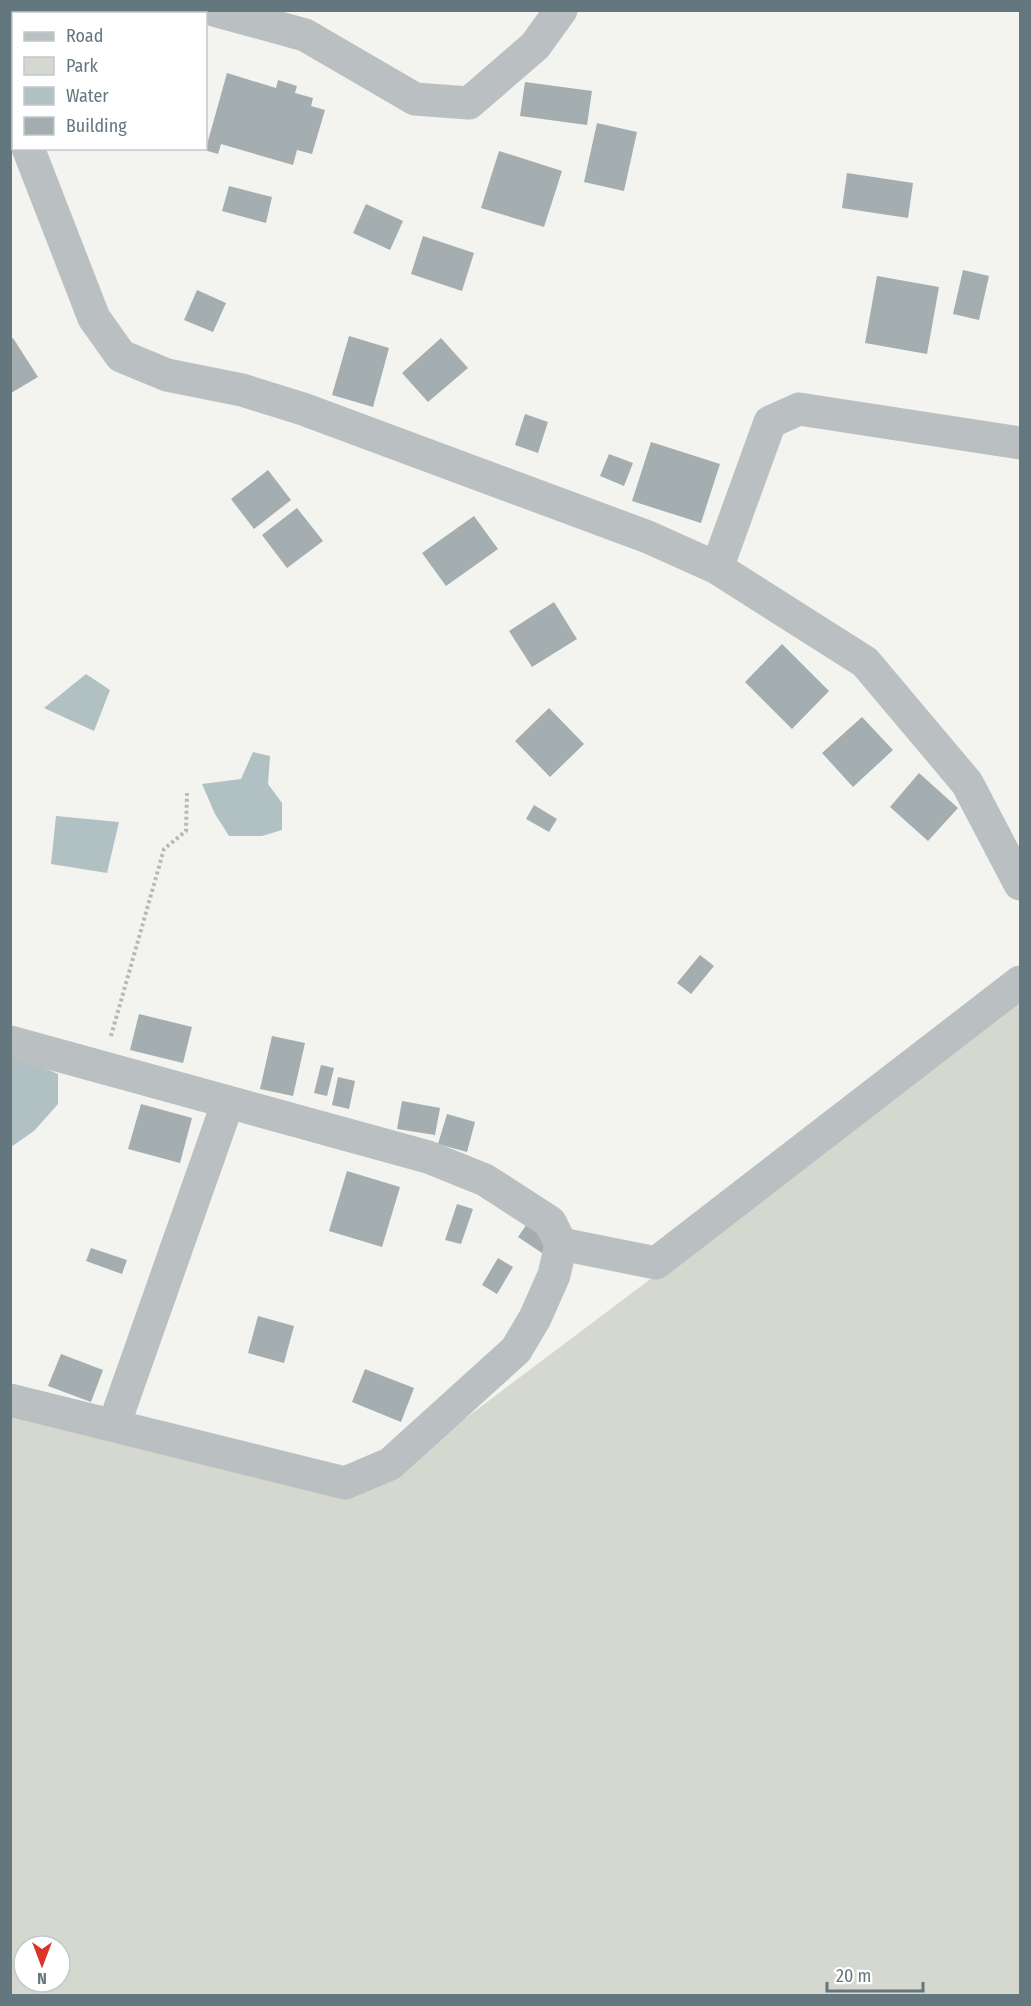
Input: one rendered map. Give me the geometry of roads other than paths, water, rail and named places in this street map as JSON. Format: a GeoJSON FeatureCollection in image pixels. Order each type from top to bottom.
{"type":"FeatureCollection","features":[{"type":"Feature","properties":{"kind":"street"},"geometry":{"type":"LineString","coordinates":[[214,10],[304,35],[415,99],[469,103],[535,46],[561,10]]}},
{"type":"Feature","properties":{"kind":"street"},"geometry":{"type":"LineString","coordinates":[[29,150],[94,318],[121,356],[167,375],[242,390],[303,409],[648,537],[717,568],[865,662],[967,783],[1020,884]]}},
{"type":"Feature","properties":{"kind":"street"},"geometry":{"type":"LineString","coordinates":[[717,568],[770,422],[799,409],[1020,443]]}},
{"type":"Feature","properties":{"kind":"street"},"geometry":{"type":"LineString","coordinates":[[561,1244],[656,1263],[1020,982]]}},
{"type":"Feature","properties":{"kind":"street"},"geometry":{"type":"LineString","coordinates":[[10,1042],[428,1157],[485,1180],[550,1222],[561,1244],[549,1286],[535,1318],[516,1350],[390,1464],[345,1483],[10,1400]]}},
{"type":"Feature","properties":{"kind":"street"},"geometry":{"type":"LineString","coordinates":[[114,1425],[228,1102]]}},
{"type":"Feature","properties":{"kind":"water"},"geometry":{"type":"Polygon","coordinates":[[[86,674],[110,690],[94,731],[44,708],[86,674]]]}},
{"type":"Feature","properties":{"kind":"water"},"geometry":{"type":"Polygon","coordinates":[[[253,752],[270,756],[268,784],[282,803],[282,830],[262,836],[229,836],[215,814],[202,784],[241,779],[253,752]]]}},
{"type":"Feature","properties":{"kind":"water"},"geometry":{"type":"Polygon","coordinates":[[[56,816],[119,822],[107,873],[51,864],[56,816]]]}},
{"type":"Feature","properties":{"kind":"water"},"geometry":{"type":"Polygon","coordinates":[[[11,1054],[58,1074],[58,1104],[34,1131],[11,1147],[11,1054]]]}}]}
